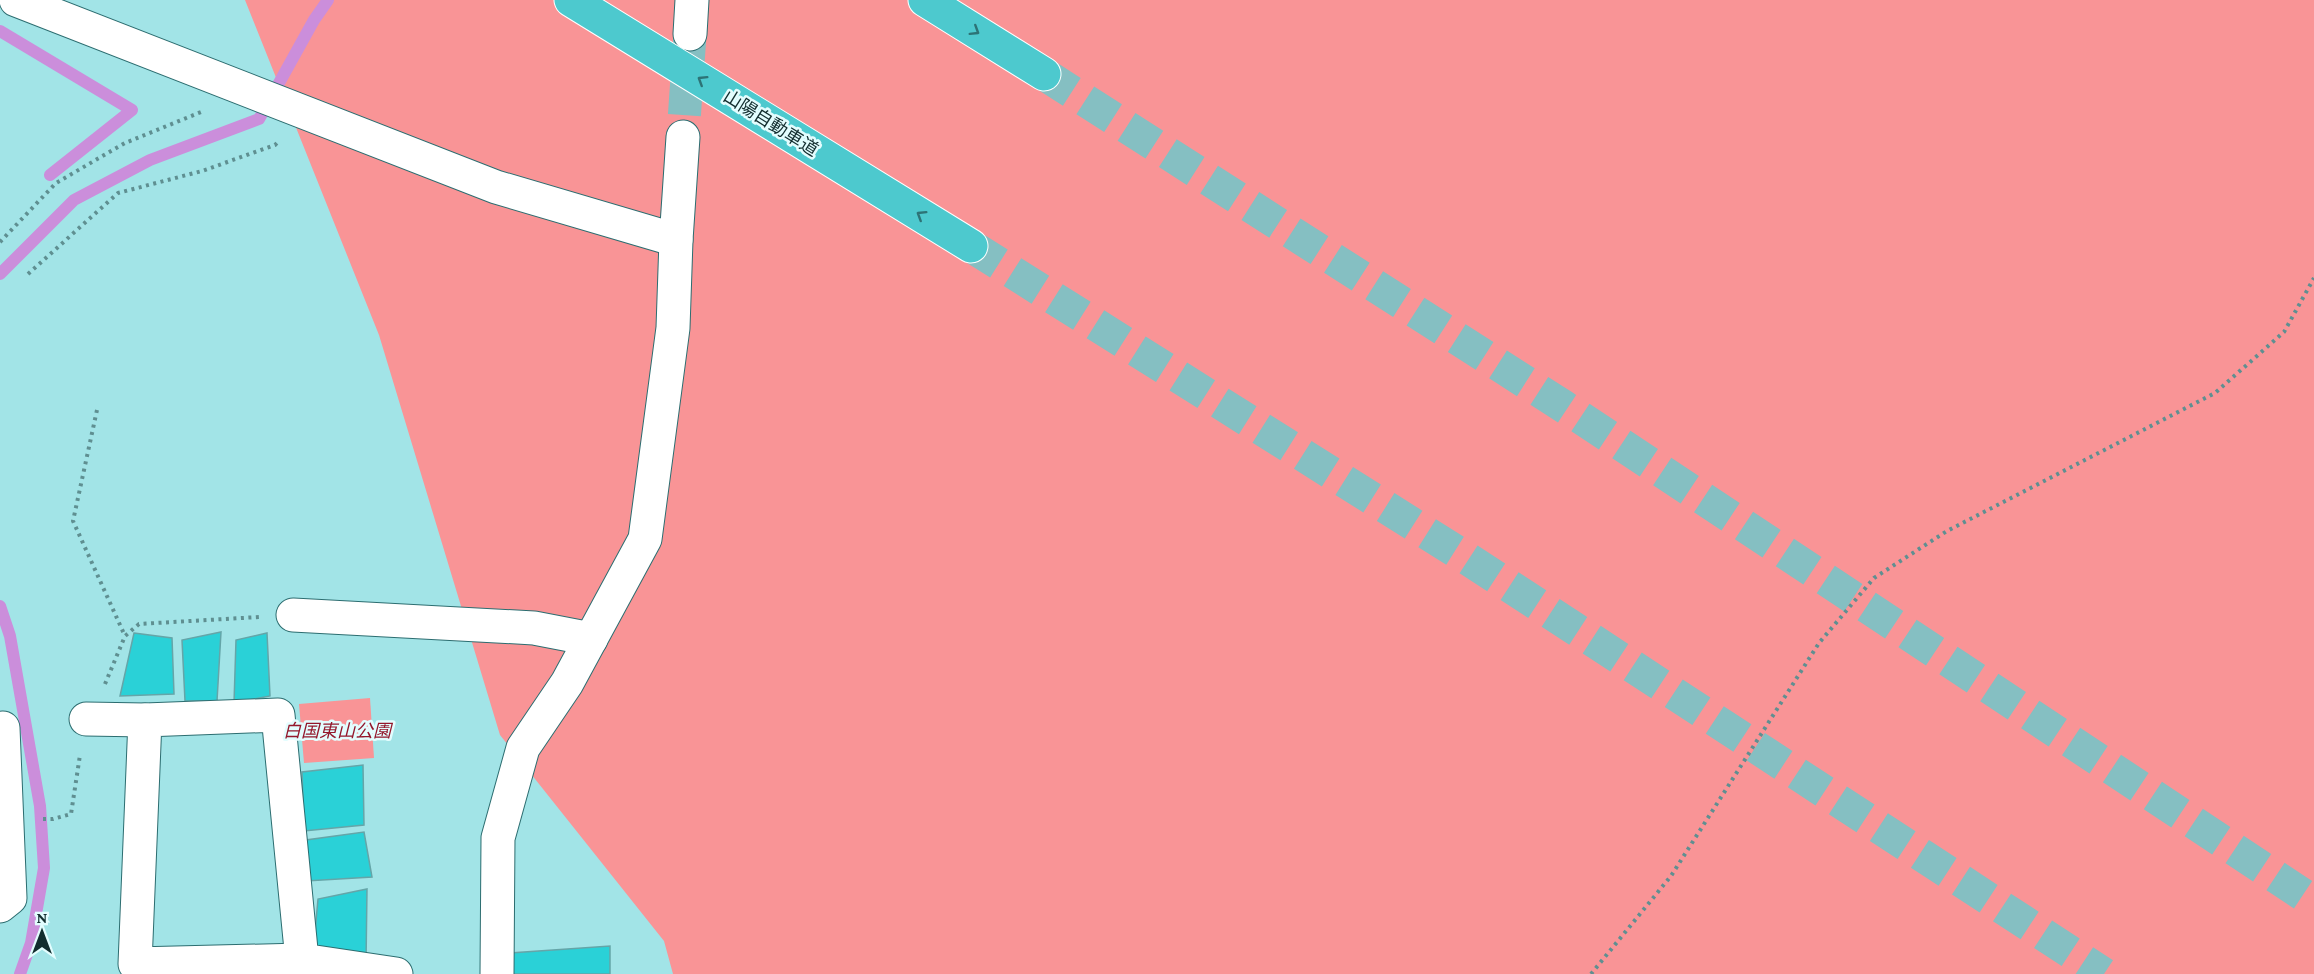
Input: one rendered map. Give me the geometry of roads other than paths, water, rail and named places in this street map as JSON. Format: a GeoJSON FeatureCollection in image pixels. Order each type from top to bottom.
{"type":"FeatureCollection","features":[{"type":"Feature","properties":{"kind":"highway","name":"山陽自動車道"},"geometry":{"type":"LineString","coordinates":[[571,0],[971,246]]}},
{"type":"Feature","properties":{"kind":"highway"},"geometry":{"type":"LineString","coordinates":[[925,0],[1044,74]]}},
{"type":"Feature","properties":{"kind":"street"},"geometry":{"type":"LineString","coordinates":[[16,0],[496,187],[676,240]]}},
{"type":"Feature","properties":{"kind":"street"},"geometry":{"type":"LineString","coordinates":[[690,34],[692,0]]}},
{"type":"Feature","properties":{"kind":"street"},"geometry":{"type":"LineString","coordinates":[[497,974],[498,838],[519,759],[523,748],[567,683],[645,539],[673,328],[683,137]]}},
{"type":"Feature","properties":{"kind":"street"},"geometry":{"type":"LineString","coordinates":[[293,615],[534,628],[591,639]]}},
{"type":"Feature","properties":{"kind":"street"},"geometry":{"type":"LineString","coordinates":[[86,719],[145,720],[278,715],[302,960]]}},
{"type":"Feature","properties":{"kind":"street"},"geometry":{"type":"LineString","coordinates":[[145,720],[135,964],[302,960],[396,974]]}},
{"type":"Feature","properties":{"kind":"street"},"geometry":{"type":"LineString","coordinates":[[0,906],[10,898],[3,728]]}},
{"type":"Feature","properties":{"kind":"waterway"},"geometry":{"type":"LineString","coordinates":[[0,274],[74,200],[150,160],[259,119],[314,20],[328,0]]}},
{"type":"Feature","properties":{"kind":"waterway"},"geometry":{"type":"LineString","coordinates":[[0,31],[132,110],[50,175]]}},
{"type":"Feature","properties":{"kind":"waterway"},"geometry":{"type":"LineString","coordinates":[[0,606],[10,636],[40,806],[44,868],[31,943],[20,974]]}},
{"type":"Feature","properties":{"kind":"tunnel"},"geometry":{"type":"LineString","coordinates":[[681,164],[692,6]]}},
{"type":"Feature","properties":{"kind":"tunnel"},"geometry":{"type":"LineString","coordinates":[[1044,74],[1563,406],[2314,902]]}},
{"type":"Feature","properties":{"kind":"tunnel"},"geometry":{"type":"LineString","coordinates":[[971,246],[1465,557],[2104,974]]}},
{"type":"Feature","properties":{"kind":"park label","name":"白国東山公園"},"geometry":{"type":"Point","coordinates":[337,731]}}]}
